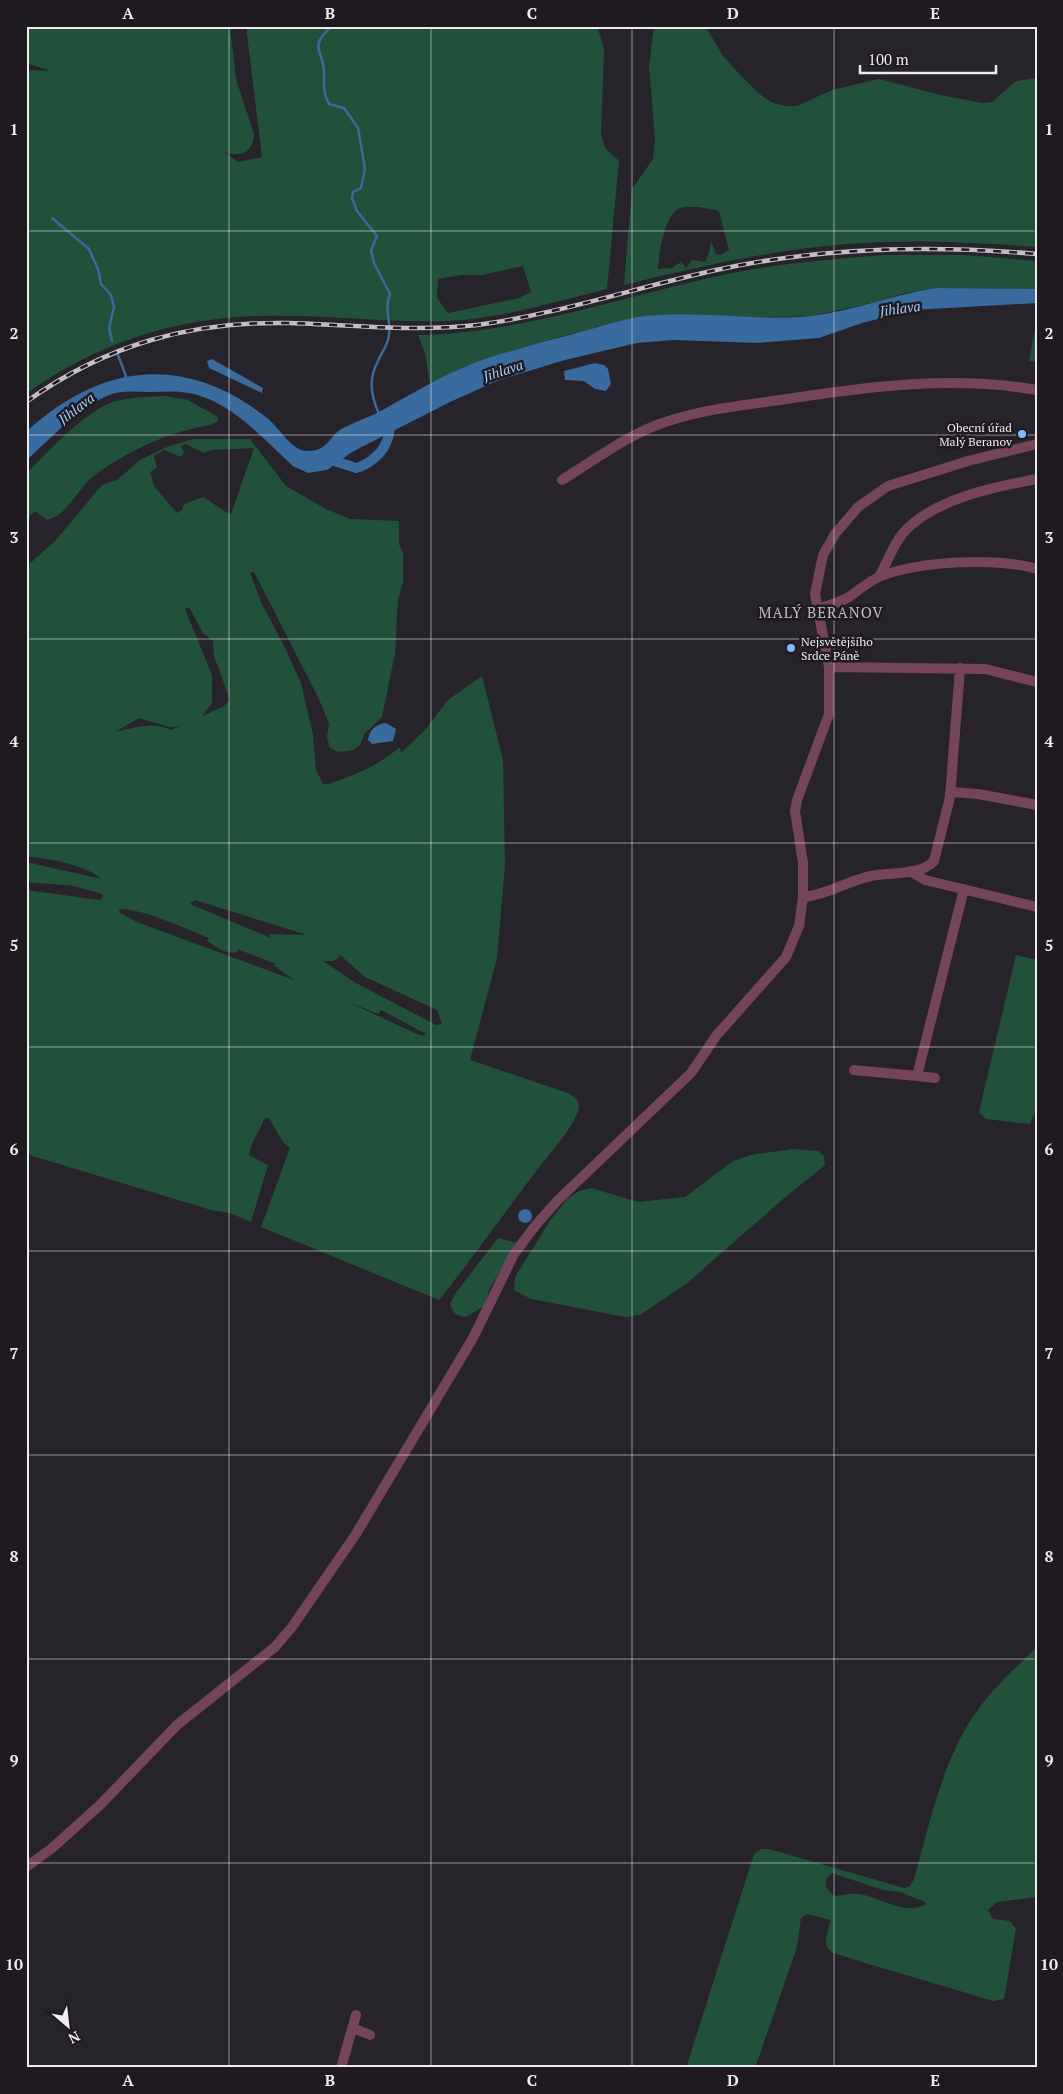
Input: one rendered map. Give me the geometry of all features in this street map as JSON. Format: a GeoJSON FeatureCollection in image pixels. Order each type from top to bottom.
{"type":"FeatureCollection","features":[{"type":"Feature","properties":{"kind":"street"},"geometry":{"type":"LineString","coordinates":[[562,480],[644,430],[686,416],[717,409],[891,385],[976,384],[1037,390]]}},
{"type":"Feature","properties":{"kind":"street"},"geometry":{"type":"LineString","coordinates":[[26,1867],[51,1849],[100,1805],[177,1725],[274,1647],[292,1627],[356,1534],[473,1338],[514,1254],[557,1200],[691,1073],[716,1036],[780,966],[792,946],[799,926],[803,897],[803,863],[795,811],[800,785],[829,714],[829,667],[816,609],[817,576],[828,546],[858,507],[874,494],[907,479],[968,461],[1037,444]]}},
{"type":"Feature","properties":{"kind":"street"},"geometry":{"type":"LineString","coordinates":[[879,577],[903,533],[925,516],[973,492],[1037,479]]}},
{"type":"Feature","properties":{"kind":"street"},"geometry":{"type":"LineString","coordinates":[[816,609],[834,604],[850,596],[879,577],[908,569],[959,563],[1012,563],[1037,568]]}},
{"type":"Feature","properties":{"kind":"street"},"geometry":{"type":"LineString","coordinates":[[829,667],[960,668],[996,671],[1037,682]]}},
{"type":"Feature","properties":{"kind":"street"},"geometry":{"type":"LineString","coordinates":[[803,897],[817,896],[871,876],[910,871],[930,866],[934,861],[950,792],[960,668]]}},
{"type":"Feature","properties":{"kind":"street"},"geometry":{"type":"LineString","coordinates":[[950,792],[978,794],[1037,806]]}},
{"type":"Feature","properties":{"kind":"street"},"geometry":{"type":"LineString","coordinates":[[910,871],[925,880],[1037,907]]}},
{"type":"Feature","properties":{"kind":"street"},"geometry":{"type":"LineString","coordinates":[[917,1076],[964,889]]}},
{"type":"Feature","properties":{"kind":"street"},"geometry":{"type":"LineString","coordinates":[[854,1070],[935,1078]]}},
{"type":"Feature","properties":{"kind":"street"},"geometry":{"type":"LineString","coordinates":[[341,2068],[356,2015]]}},
{"type":"Feature","properties":{"kind":"street"},"geometry":{"type":"LineString","coordinates":[[353,2028],[370,2035]]}},
{"type":"Feature","properties":{"kind":"green space"},"geometry":{"type":"Polygon","coordinates":[[[26,26],[230,26],[236,79],[254,134],[251,146],[245,152],[235,154],[224,152],[238,162],[262,157],[246,26],[597,26],[604,49],[601,135],[605,148],[619,161],[607,289],[508,313],[448,321],[259,316],[196,322],[166,328],[108,348],[52,376],[26,394],[26,70],[51,71],[26,63],[26,26]],[[523,266],[482,275],[461,275],[438,279],[437,298],[448,313],[519,298],[531,292],[523,266]]]}},
{"type":"Feature","properties":{"kind":"green space"},"geometry":{"type":"Polygon","coordinates":[[[654,26],[705,26],[723,56],[743,78],[762,96],[773,103],[786,106],[797,106],[832,90],[879,79],[941,95],[982,103],[992,102],[1016,81],[1037,78],[1037,247],[942,242],[847,244],[762,255],[624,285],[632,189],[653,159],[655,138],[649,66],[654,26]],[[687,207],[680,208],[675,212],[666,226],[663,236],[658,269],[672,268],[681,262],[686,268],[692,260],[705,262],[711,241],[716,254],[720,255],[729,250],[719,211],[687,207]]]}},
{"type":"Feature","properties":{"kind":"green space"},"geometry":{"type":"Polygon","coordinates":[[[884,255],[966,255],[1037,261],[1037,289],[936,288],[906,293],[872,303],[811,316],[655,315],[619,321],[530,345],[467,366],[430,384],[425,353],[418,335],[457,333],[533,321],[742,271],[803,262],[884,255]]]}},
{"type":"Feature","properties":{"kind":"green space"},"geometry":{"type":"Polygon","coordinates":[[[1037,323],[1037,362],[1029,361],[1037,323]]]}},
{"type":"Feature","properties":{"kind":"green space"},"geometry":{"type":"Polygon","coordinates":[[[164,396],[188,400],[218,417],[217,422],[178,432],[140,448],[94,476],[61,513],[47,520],[35,511],[26,520],[26,474],[67,433],[91,414],[113,402],[132,398],[164,396]]]}},
{"type":"Feature","properties":{"kind":"green space"},"geometry":{"type":"Polygon","coordinates":[[[193,439],[250,439],[286,486],[326,509],[350,519],[399,521],[399,544],[403,553],[403,582],[398,600],[395,653],[382,717],[365,733],[360,745],[354,750],[338,752],[330,748],[327,737],[329,724],[319,699],[254,572],[250,573],[262,604],[301,683],[313,735],[316,770],[323,784],[338,781],[366,769],[383,760],[400,747],[401,753],[424,731],[448,700],[482,676],[503,760],[505,865],[497,958],[470,1060],[568,1093],[577,1100],[579,1108],[564,1136],[439,1300],[261,1227],[290,1148],[283,1142],[269,1118],[264,1119],[249,1155],[268,1165],[251,1222],[230,1213],[211,1210],[26,1154],[26,890],[100,900],[103,897],[102,894],[74,886],[26,882],[26,862],[102,879],[76,866],[26,856],[26,567],[56,540],[102,485],[117,480],[140,460],[167,447],[193,439]],[[185,444],[181,447],[184,452],[181,457],[164,450],[154,456],[157,468],[150,472],[154,486],[177,513],[182,510],[184,504],[203,497],[231,514],[254,448],[212,450],[204,453],[185,444]],[[189,607],[185,609],[212,675],[212,703],[202,716],[223,707],[230,700],[214,656],[213,641],[203,633],[189,607]],[[139,718],[115,732],[137,727],[157,726],[171,730],[180,726],[169,727],[139,718]],[[195,900],[190,904],[271,938],[269,934],[307,935],[195,900]],[[119,909],[120,913],[137,922],[294,980],[273,965],[276,964],[237,949],[237,952],[233,953],[217,948],[207,940],[209,938],[152,915],[119,909]],[[339,954],[340,957],[333,961],[323,961],[356,983],[436,1025],[442,1024],[437,1010],[365,977],[339,954]],[[346,1001],[415,1033],[423,1036],[426,1034],[381,1010],[378,1014],[346,1001]]]}},
{"type":"Feature","properties":{"kind":"green space"},"geometry":{"type":"Polygon","coordinates":[[[1016,955],[1037,960],[1037,1108],[1030,1124],[986,1119],[979,1112],[1016,955]]]}},
{"type":"Feature","properties":{"kind":"green space"},"geometry":{"type":"Polygon","coordinates":[[[792,1149],[818,1151],[824,1156],[825,1165],[686,1284],[640,1315],[625,1317],[531,1299],[514,1290],[515,1277],[550,1221],[567,1199],[579,1191],[591,1188],[638,1202],[685,1197],[733,1161],[751,1155],[792,1149]]]}},
{"type":"Feature","properties":{"kind":"green space"},"geometry":{"type":"Polygon","coordinates":[[[498,1238],[517,1243],[490,1288],[484,1306],[466,1317],[458,1315],[452,1310],[450,1304],[455,1294],[498,1238]]]}},
{"type":"Feature","properties":{"kind":"green space"},"geometry":{"type":"Polygon","coordinates":[[[1037,1647],[1037,1897],[997,1902],[988,1910],[993,1919],[1010,1921],[1016,1929],[1004,1999],[993,2001],[833,1953],[829,1950],[826,1942],[830,1920],[807,1914],[801,1918],[797,1947],[755,2068],[686,2068],[754,1854],[762,1849],[769,1849],[904,1888],[909,1887],[914,1879],[943,1778],[960,1739],[970,1721],[985,1701],[1001,1682],[1037,1647]],[[832,1873],[826,1879],[826,1887],[834,1896],[858,1894],[892,1905],[909,1908],[926,1904],[900,1892],[883,1890],[832,1873]]]}},
{"type":"Feature","properties":{"kind":"water","name":"Jihlava"},"geometry":{"type":"Polygon","coordinates":[[[936,288],[1037,289],[1037,303],[912,310],[862,323],[819,338],[757,343],[673,340],[637,343],[565,360],[499,380],[450,402],[352,452],[327,470],[308,473],[293,466],[256,431],[228,410],[198,395],[177,392],[124,392],[109,395],[77,415],[26,461],[26,432],[55,409],[84,392],[114,380],[144,375],[174,376],[205,383],[236,397],[272,422],[297,448],[308,451],[325,446],[343,428],[375,414],[455,371],[534,344],[617,322],[637,317],[677,314],[773,318],[811,316],[827,314],[936,288]]]}},
{"type":"Feature","properties":{"kind":"water"},"geometry":{"type":"Polygon","coordinates":[[[212,359],[263,388],[262,393],[209,368],[207,361],[212,359]]]}},
{"type":"Feature","properties":{"kind":"water"},"geometry":{"type":"Polygon","coordinates":[[[595,363],[604,365],[608,369],[611,384],[606,391],[595,389],[584,381],[565,380],[564,371],[595,363]]]}},
{"type":"Feature","properties":{"kind":"water"},"geometry":{"type":"Polygon","coordinates":[[[386,723],[396,729],[393,741],[372,744],[368,740],[371,730],[376,726],[386,723]]]}},
{"type":"Feature","properties":{"kind":"water"},"geometry":{"type":"Polygon","coordinates":[[[522,1209],[528,1209],[532,1216],[528,1223],[522,1223],[518,1219],[518,1213],[522,1209]]]}},
{"type":"Feature","properties":{"kind":"waterway"},"geometry":{"type":"LineString","coordinates":[[332,26],[324,33],[318,44],[323,65],[325,93],[329,104],[344,108],[358,128],[365,169],[361,188],[353,192],[352,198],[357,211],[377,236],[371,250],[374,263],[390,294],[387,306],[388,340],[375,368],[372,381],[374,401],[379,414]]}},
{"type":"Feature","properties":{"kind":"waterway"},"geometry":{"type":"LineString","coordinates":[[52,218],[89,249],[98,269],[101,284],[111,295],[114,307],[109,328],[112,341]]}},
{"type":"Feature","properties":{"kind":"waterway"},"geometry":{"type":"LineString","coordinates":[[118,355],[126,376],[125,379]]}},
{"type":"Feature","properties":{"kind":"waterway"},"geometry":{"type":"LineString","coordinates":[[360,467],[374,459],[383,448],[389,435],[390,419]]}},
{"type":"Feature","properties":{"kind":"waterway"},"geometry":{"type":"LineString","coordinates":[[328,459],[356,468]]}},
{"type":"Feature","properties":{"kind":"railway"},"geometry":{"type":"LineString","coordinates":[[26,402],[57,382],[119,351],[151,340],[218,326],[254,323],[407,328],[477,325],[539,314],[721,269],[799,256],[839,252],[918,249],[958,249],[1037,254]]}},
{"type":"Feature","properties":{"kind":"place","name":"Obecní úřad Malý Beranov"},"geometry":{"type":"Point","coordinates":[1022,434]}},
{"type":"Feature","properties":{"kind":"place","name":"Nejsvětějšího Srdce Páně"},"geometry":{"type":"Point","coordinates":[791,648]}},
{"type":"Feature","properties":{"kind":"district","name":"MALÝ BERANOV"},"geometry":{"type":"Point","coordinates":[821,612]}}]}
